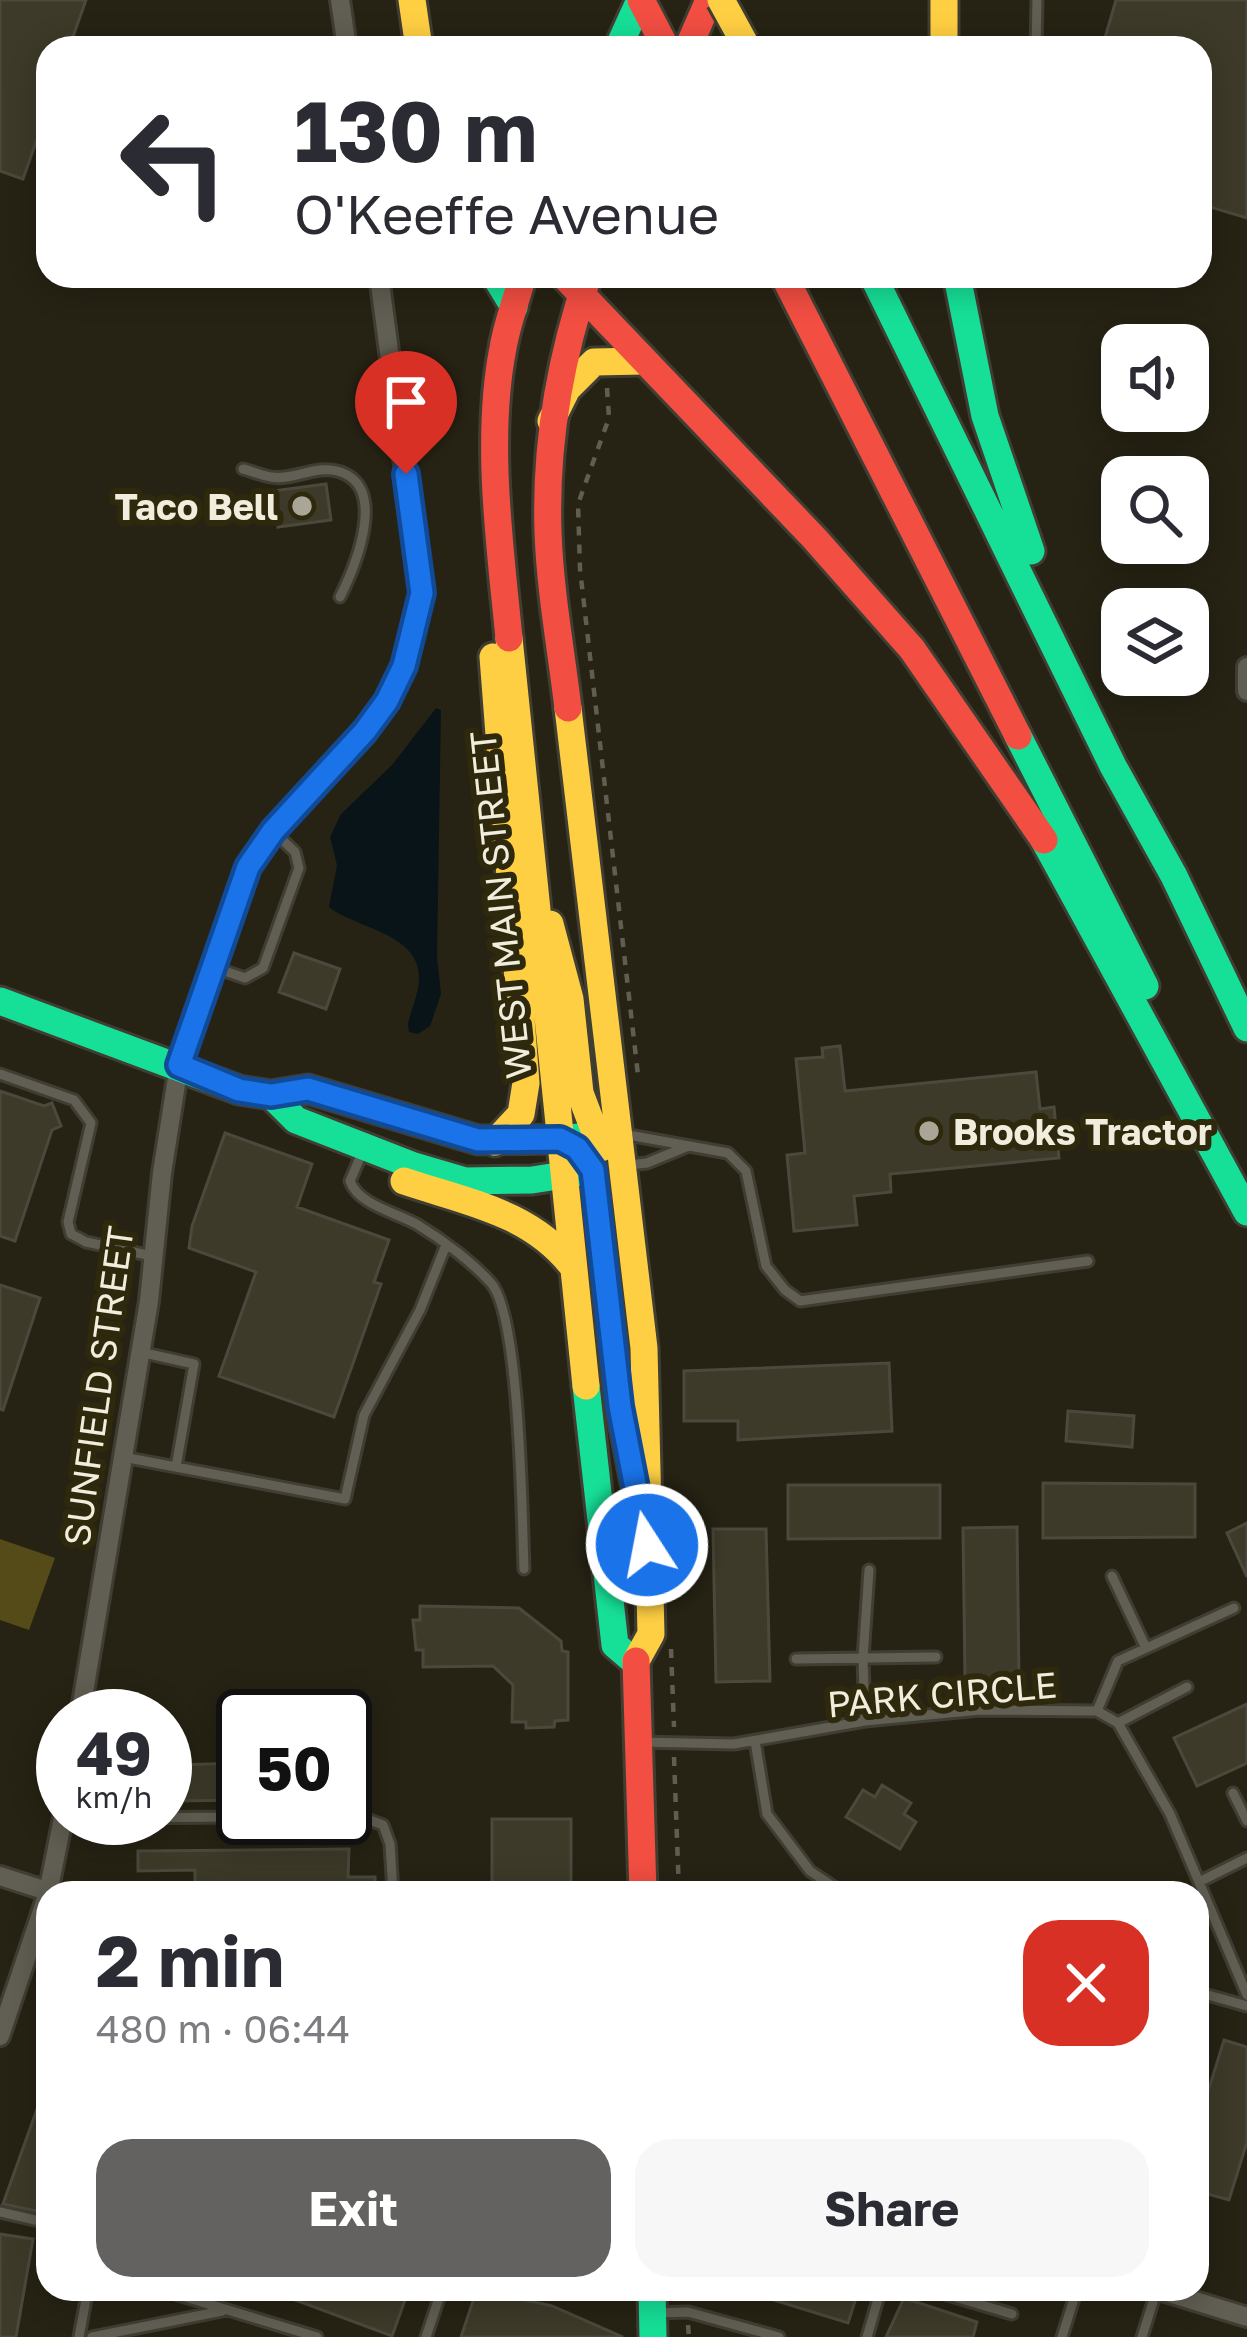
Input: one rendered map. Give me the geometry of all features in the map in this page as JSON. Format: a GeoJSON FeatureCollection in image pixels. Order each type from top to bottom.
{"type":"FeatureCollection","features":[{"type":"Feature","properties":{"kind":"main road"},"geometry":{"type":"LineString","coordinates":[[412,0],[417,36]]}},
{"type":"Feature","properties":{"kind":"main road"},"geometry":{"type":"LineString","coordinates":[[624,36],[640,0]]}},
{"type":"Feature","properties":{"kind":"main road"},"geometry":{"type":"LineString","coordinates":[[640,0],[660,36]]}},
{"type":"Feature","properties":{"kind":"main road"},"geometry":{"type":"LineString","coordinates":[[693,36],[709,0]]}},
{"type":"Feature","properties":{"kind":"main road"},"geometry":{"type":"LineString","coordinates":[[721,0],[741,36]]}},
{"type":"Feature","properties":{"kind":"main road"},"geometry":{"type":"LineString","coordinates":[[944,0],[944,36]]}},
{"type":"Feature","properties":{"kind":"main road"},"geometry":{"type":"LineString","coordinates":[[502,288],[514,307]]}},
{"type":"Feature","properties":{"kind":"main road","name":"WEST MAIN STREET"},"geometry":{"type":"LineString","coordinates":[[520,288],[502,350],[496,438],[498,525],[560,1139],[579,1173],[573,1267],[615,1645],[635,1661]]}},
{"type":"Feature","properties":{"kind":"main road","name":"WEST MAIN STREET"},"geometry":{"type":"LineString","coordinates":[[577,288],[550,421],[548,537],[606,1134],[623,1166],[644,1348],[651,1634],[635,1661],[643,1881]]}},
{"type":"Feature","properties":{"kind":"main road"},"geometry":{"type":"LineString","coordinates":[[583,288],[644,361],[912,649],[1050,850],[1247,1212]]}},
{"type":"Feature","properties":{"kind":"main road"},"geometry":{"type":"LineString","coordinates":[[790,288],[1114,922],[1247,1200]]}},
{"type":"Feature","properties":{"kind":"main road"},"geometry":{"type":"LineString","coordinates":[[879,288],[1247,1028]]}},
{"type":"Feature","properties":{"kind":"main road"},"geometry":{"type":"LineString","coordinates":[[958,288],[968,355],[1009,499],[1070,642],[1113,766]]}},
{"type":"Feature","properties":{"kind":"main road"},"geometry":{"type":"LineString","coordinates":[[550,421],[568,389],[594,362],[644,361]]}},
{"type":"Feature","properties":{"kind":"main road"},"geometry":{"type":"LineString","coordinates":[[0,1000],[239,1090],[271,1095],[308,1089],[486,1141],[511,1129],[521,1114],[526,1084],[493,658],[506,606]]}},
{"type":"Feature","properties":{"kind":"main road"},"geometry":{"type":"LineString","coordinates":[[365,1148],[379,1135],[438,1148],[606,1134],[580,1093],[570,999],[533,879]]}},
{"type":"Feature","properties":{"kind":"main road"},"geometry":{"type":"LineString","coordinates":[[271,1095],[296,1120],[465,1180],[623,1166]]}},
{"type":"Feature","properties":{"kind":"main road"},"geometry":{"type":"LineString","coordinates":[[365,1148],[390,1175],[536,1228],[561,1246],[573,1267]]}},
{"type":"Feature","properties":{"kind":"main road"},"geometry":{"type":"LineString","coordinates":[[579,1173],[647,1545]]}},
{"type":"Feature","properties":{"kind":"street"},"geometry":{"type":"LineString","coordinates":[[340,0],[345,36]]}},
{"type":"Feature","properties":{"kind":"street","name":"SUNFIELD STREET"},"geometry":{"type":"LineString","coordinates":[[84,1689],[140,1352],[179,1065],[248,867],[273,831],[387,701],[414,636],[422,593],[382,288]]}},
{"type":"Feature","properties":{"kind":"street"},"geometry":{"type":"LineString","coordinates":[[1247,667],[1247,691]]}},
{"type":"Feature","properties":{"kind":"street"},"geometry":{"type":"LineString","coordinates":[[51,1881],[58,1845]]}},
{"type":"Feature","properties":{"kind":"street"},"geometry":{"type":"LineString","coordinates":[[0,1876],[36,1888]]}},
{"type":"Feature","properties":{"kind":"street"},"geometry":{"type":"LineString","coordinates":[[0,2036],[36,1931]]}},
{"type":"Feature","properties":{"kind":"street"},"geometry":{"type":"LineString","coordinates":[[1196,2301],[1247,2317]]}},
{"type":"Feature","properties":{"kind":"lane"},"geometry":{"type":"LineString","coordinates":[[1036,36],[1037,0]]}},
{"type":"Feature","properties":{"kind":"lane"},"geometry":{"type":"LineString","coordinates":[[244,469],[272,478],[335,470],[352,479],[361,494],[365,529],[360,558],[340,597]]}},
{"type":"Feature","properties":{"kind":"lane"},"geometry":{"type":"LineString","coordinates":[[214,967],[245,979],[263,968],[299,868],[295,852],[273,831]]}},
{"type":"Feature","properties":{"kind":"lane"},"geometry":{"type":"LineString","coordinates":[[0,1075],[74,1100],[91,1123],[68,1222],[70,1234],[86,1242],[153,1256]]}},
{"type":"Feature","properties":{"kind":"lane"},"geometry":{"type":"LineString","coordinates":[[606,1134],[728,1154],[746,1171],[766,1266],[800,1301],[1088,1262]]}},
{"type":"Feature","properties":{"kind":"lane"},"geometry":{"type":"LineString","coordinates":[[623,1166],[647,1163],[689,1146]]}},
{"type":"Feature","properties":{"kind":"lane"},"geometry":{"type":"LineString","coordinates":[[365,1148],[350,1181],[356,1194],[446,1245],[492,1285],[503,1304],[516,1404],[524,1569]]}},
{"type":"Feature","properties":{"kind":"lane"},"geometry":{"type":"LineString","coordinates":[[123,1457],[345,1498],[364,1415],[420,1310],[446,1245]]}},
{"type":"Feature","properties":{"kind":"lane"},"geometry":{"type":"LineString","coordinates":[[140,1352],[194,1364],[176,1466]]}},
{"type":"Feature","properties":{"kind":"lane"},"geometry":{"type":"LineString","coordinates":[[865,1721],[862,1658],[869,1570]]}},
{"type":"Feature","properties":{"kind":"lane"},"geometry":{"type":"LineString","coordinates":[[1112,1576],[1146,1648]]}},
{"type":"Feature","properties":{"kind":"lane"},"geometry":{"type":"LineString","coordinates":[[1097,1711],[1118,1661],[1234,1608]]}},
{"type":"Feature","properties":{"kind":"lane"},"geometry":{"type":"LineString","coordinates":[[796,1659],[936,1657]]}},
{"type":"Feature","properties":{"kind":"lane"},"geometry":{"type":"LineString","coordinates":[[1186,1687],[1118,1723],[1170,1814],[1198,1881]]}},
{"type":"Feature","properties":{"kind":"lane","name":"PARK CIRCLE"},"geometry":{"type":"LineString","coordinates":[[638,1742],[755,1741],[865,1721],[980,1710],[1097,1711],[1118,1723]]}},
{"type":"Feature","properties":{"kind":"lane"},"geometry":{"type":"LineString","coordinates":[[755,1741],[767,1814],[810,1871],[825,1881]]}},
{"type":"Feature","properties":{"kind":"lane"},"geometry":{"type":"LineString","coordinates":[[1233,1793],[1247,1821]]}},
{"type":"Feature","properties":{"kind":"lane"},"geometry":{"type":"LineString","coordinates":[[372,1821],[383,1826],[392,1881]]}},
{"type":"Feature","properties":{"kind":"lane"},"geometry":{"type":"LineString","coordinates":[[1200,1881],[1247,1858]]}},
{"type":"Feature","properties":{"kind":"lane"},"geometry":{"type":"LineString","coordinates":[[1209,1907],[1247,1995]]}},
{"type":"Feature","properties":{"kind":"lane"},"geometry":{"type":"LineString","coordinates":[[1209,1995],[1247,2006]]}},
{"type":"Feature","properties":{"kind":"lane"},"geometry":{"type":"LineString","coordinates":[[0,2212],[36,2220]]}},
{"type":"Feature","properties":{"kind":"lane"},"geometry":{"type":"LineString","coordinates":[[79,2337],[86,2301]]}},
{"type":"Feature","properties":{"kind":"lane"},"geometry":{"type":"LineString","coordinates":[[198,2301],[317,2337]]}},
{"type":"Feature","properties":{"kind":"lane"},"geometry":{"type":"LineString","coordinates":[[426,2337],[438,2301]]}},
{"type":"Feature","properties":{"kind":"lane"},"geometry":{"type":"LineString","coordinates":[[867,2337],[878,2301]]}},
{"type":"Feature","properties":{"kind":"lane"},"geometry":{"type":"LineString","coordinates":[[982,2301],[1012,2314]]}},
{"type":"Feature","properties":{"kind":"lane"},"geometry":{"type":"LineString","coordinates":[[1062,2337],[1073,2301]]}},
{"type":"Feature","properties":{"kind":"lane"},"geometry":{"type":"LineString","coordinates":[[1142,2337],[1153,2301]]}},
{"type":"Feature","properties":{"kind":"lane"},"geometry":{"type":"LineString","coordinates":[[92,2337],[228,2310]]}},
{"type":"Feature","properties":{"kind":"lane"},"geometry":{"type":"LineString","coordinates":[[652,2313],[688,2312],[779,2337]]}},
{"type":"Feature","properties":{"kind":"shaded area"},"geometry":{"type":"Polygon","coordinates":[[[436,708],[441,710],[437,957],[441,994],[430,1026],[418,1034],[409,1032],[408,1024],[419,976],[408,950],[329,907],[337,865],[330,837],[341,814],[392,765],[436,708]]]}},
{"type":"Feature","properties":{"kind":"shaded area"},"geometry":{"type":"Polygon","coordinates":[[[0,1539],[55,1558],[29,1630],[0,1620],[0,1539]]]}},
{"type":"Feature","properties":{"kind":"building"},"geometry":{"type":"Polygon","coordinates":[[[0,0],[86,0],[73,36],[36,36],[36,142],[23,179],[0,171],[0,0]]]}},
{"type":"Feature","properties":{"kind":"building"},"geometry":{"type":"Polygon","coordinates":[[[1116,0],[1247,0],[1247,218],[1212,208],[1212,36],[1106,36],[1116,0]]]}},
{"type":"Feature","properties":{"kind":"building","name":"Taco Bell"},"geometry":{"type":"Polygon","coordinates":[[[326,484],[331,520],[278,527],[273,491],[326,484]]]}},
{"type":"Feature","properties":{"kind":"building"},"geometry":{"type":"Polygon","coordinates":[[[294,953],[340,969],[326,1009],[279,992],[294,953]]]}},
{"type":"Feature","properties":{"kind":"building","name":"Brooks Tractor"},"geometry":{"type":"Polygon","coordinates":[[[840,1046],[845,1091],[1036,1072],[1040,1109],[1054,1107],[1059,1158],[890,1174],[891,1192],[854,1196],[857,1225],[794,1231],[787,1155],[805,1153],[796,1059],[823,1057],[822,1048],[840,1046]]]}},
{"type":"Feature","properties":{"kind":"building"},"geometry":{"type":"Polygon","coordinates":[[[0,1091],[44,1106],[52,1103],[61,1126],[52,1130],[15,1241],[0,1236],[0,1091]]]}},
{"type":"Feature","properties":{"kind":"building"},"geometry":{"type":"Polygon","coordinates":[[[225,1133],[312,1164],[297,1207],[389,1240],[374,1282],[381,1284],[334,1417],[219,1376],[256,1272],[189,1248],[192,1226],[225,1133]]]}},
{"type":"Feature","properties":{"kind":"building"},"geometry":{"type":"Polygon","coordinates":[[[0,1285],[40,1298],[3,1410],[0,1409],[0,1285]]]}},
{"type":"Feature","properties":{"kind":"building"},"geometry":{"type":"Polygon","coordinates":[[[889,1363],[892,1431],[738,1440],[738,1421],[684,1421],[684,1371],[889,1363]]]}},
{"type":"Feature","properties":{"kind":"building"},"geometry":{"type":"Polygon","coordinates":[[[1068,1411],[1134,1416],[1132,1447],[1066,1441],[1068,1411]]]}},
{"type":"Feature","properties":{"kind":"building"},"geometry":{"type":"Polygon","coordinates":[[[1043,1483],[1195,1484],[1195,1537],[1043,1538],[1043,1483]]]}},
{"type":"Feature","properties":{"kind":"building"},"geometry":{"type":"Polygon","coordinates":[[[788,1485],[940,1485],[940,1538],[788,1539],[788,1485]]]}},
{"type":"Feature","properties":{"kind":"building"},"geometry":{"type":"Polygon","coordinates":[[[1247,1523],[1247,1577],[1227,1533],[1247,1523]]]}},
{"type":"Feature","properties":{"kind":"building"},"geometry":{"type":"Polygon","coordinates":[[[1017,1527],[1019,1679],[965,1679],[963,1528],[1017,1527]]]}},
{"type":"Feature","properties":{"kind":"building"},"geometry":{"type":"Polygon","coordinates":[[[713,1529],[766,1529],[770,1681],[716,1682],[713,1529]]]}},
{"type":"Feature","properties":{"kind":"building"},"geometry":{"type":"Polygon","coordinates":[[[420,1606],[519,1608],[568,1652],[568,1720],[555,1721],[554,1727],[526,1728],[526,1722],[512,1722],[513,1685],[493,1666],[423,1667],[413,1620],[420,1620],[420,1606]]]}},
{"type":"Feature","properties":{"kind":"building"},"geometry":{"type":"Polygon","coordinates":[[[1247,1704],[1247,1763],[1197,1786],[1174,1738],[1247,1704]]]}},
{"type":"Feature","properties":{"kind":"building"},"geometry":{"type":"Polygon","coordinates":[[[192,1764],[216,1764],[216,1800],[192,1801],[192,1764]]]}},
{"type":"Feature","properties":{"kind":"building"},"geometry":{"type":"Polygon","coordinates":[[[882,1785],[911,1803],[904,1814],[916,1822],[900,1849],[846,1817],[863,1790],[875,1797],[882,1785]]]}},
{"type":"Feature","properties":{"kind":"building"},"geometry":{"type":"Polygon","coordinates":[[[492,1819],[571,1819],[571,1881],[492,1881],[492,1819]]]}},
{"type":"Feature","properties":{"kind":"building"},"geometry":{"type":"Polygon","coordinates":[[[349,1849],[348,1877],[375,1877],[375,1881],[195,1881],[195,1870],[138,1871],[138,1851],[349,1849]]]}},
{"type":"Feature","properties":{"kind":"building"},"geometry":{"type":"Polygon","coordinates":[[[1224,2040],[1247,2047],[1247,2142],[1229,2200],[1209,2194],[1209,2088],[1224,2040]]]}},
{"type":"Feature","properties":{"kind":"building"},"geometry":{"type":"Polygon","coordinates":[[[36,2112],[36,2211],[3,2204],[36,2112]]]}},
{"type":"Feature","properties":{"kind":"building"},"geometry":{"type":"Polygon","coordinates":[[[0,2234],[33,2239],[16,2337],[0,2337],[0,2234]]]}},
{"type":"Feature","properties":{"kind":"building"},"geometry":{"type":"Polygon","coordinates":[[[298,2301],[405,2301],[392,2336],[298,2301]]]}},
{"type":"Feature","properties":{"kind":"building"},"geometry":{"type":"Polygon","coordinates":[[[473,2301],[530,2301],[623,2337],[461,2337],[473,2301]]]}},
{"type":"Feature","properties":{"kind":"building"},"geometry":{"type":"Polygon","coordinates":[[[777,2301],[855,2301],[848,2323],[777,2301]]]}},
{"type":"Feature","properties":{"kind":"building"},"geometry":{"type":"Polygon","coordinates":[[[903,2301],[977,2322],[973,2337],[886,2337],[903,2301]]]}},
{"type":"Feature","properties":{"kind":"traffic: fast"},"geometry":{"type":"LineString","coordinates":[[624,36],[640,0]]}},
{"type":"Feature","properties":{"kind":"traffic: fast"},"geometry":{"type":"LineString","coordinates":[[502,288],[514,307]]}},
{"type":"Feature","properties":{"kind":"traffic: fast"},"geometry":{"type":"LineString","coordinates":[[879,288],[1247,1028]]}},
{"type":"Feature","properties":{"kind":"traffic: fast"},"geometry":{"type":"LineString","coordinates":[[959,288],[985,416],[1031,551]]}},
{"type":"Feature","properties":{"kind":"traffic: fast"},"geometry":{"type":"LineString","coordinates":[[1018,736],[1145,986]]}},
{"type":"Feature","properties":{"kind":"traffic: fast"},"geometry":{"type":"LineString","coordinates":[[1044,840],[1247,1212]]}},
{"type":"Feature","properties":{"kind":"traffic: fast"},"geometry":{"type":"LineString","coordinates":[[0,1001],[239,1090],[271,1095],[308,1089],[478,1140],[618,1133]]}},
{"type":"Feature","properties":{"kind":"traffic: fast"},"geometry":{"type":"LineString","coordinates":[[271,1095],[296,1120],[465,1181],[532,1180],[583,1172]]}},
{"type":"Feature","properties":{"kind":"traffic: fast"},"geometry":{"type":"LineString","coordinates":[[586,1386],[615,1645],[635,1662]]}},
{"type":"Feature","properties":{"kind":"traffic: fast"},"geometry":{"type":"LineString","coordinates":[[652,2301],[653,2337]]}},
{"type":"Feature","properties":{"kind":"traffic: slow"},"geometry":{"type":"LineString","coordinates":[[412,0],[417,36]]}},
{"type":"Feature","properties":{"kind":"traffic: slow"},"geometry":{"type":"LineString","coordinates":[[721,0],[741,36]]}},
{"type":"Feature","properties":{"kind":"traffic: slow"},"geometry":{"type":"LineString","coordinates":[[944,0],[944,36]]}},
{"type":"Feature","properties":{"kind":"traffic: slow"},"geometry":{"type":"LineString","coordinates":[[551,421],[567,389],[594,362],[643,361]]}},
{"type":"Feature","properties":{"kind":"traffic: slow"},"geometry":{"type":"LineString","coordinates":[[509,638],[586,1386]]}},
{"type":"Feature","properties":{"kind":"traffic: slow"},"geometry":{"type":"LineString","coordinates":[[493,657],[526,1083],[521,1114],[495,1142]]}},
{"type":"Feature","properties":{"kind":"traffic: slow"},"geometry":{"type":"LineString","coordinates":[[568,708],[644,1348],[651,1634],[636,1661]]}},
{"type":"Feature","properties":{"kind":"traffic: slow"},"geometry":{"type":"LineString","coordinates":[[550,924],[570,999],[580,1093],[601,1148]]}},
{"type":"Feature","properties":{"kind":"traffic: slow"},"geometry":{"type":"LineString","coordinates":[[560,1139],[577,1147],[593,1170],[620,1406],[636,1488]]}},
{"type":"Feature","properties":{"kind":"traffic: slow"},"geometry":{"type":"LineString","coordinates":[[404,1181],[517,1221],[538,1233],[573,1267]]}},
{"type":"Feature","properties":{"kind":"traffic: jam"},"geometry":{"type":"LineString","coordinates":[[641,0],[660,36]]}},
{"type":"Feature","properties":{"kind":"traffic: jam"},"geometry":{"type":"LineString","coordinates":[[693,36],[709,0]]}},
{"type":"Feature","properties":{"kind":"traffic: jam"},"geometry":{"type":"LineString","coordinates":[[509,638],[496,493],[495,419],[505,339],[520,288]]}},
{"type":"Feature","properties":{"kind":"traffic: jam"},"geometry":{"type":"LineString","coordinates":[[575,288],[815,539],[912,649],[1044,840]]}},
{"type":"Feature","properties":{"kind":"traffic: jam"},"geometry":{"type":"LineString","coordinates":[[568,708],[549,554],[549,467],[562,370],[585,288]]}},
{"type":"Feature","properties":{"kind":"traffic: jam"},"geometry":{"type":"LineString","coordinates":[[790,288],[1018,736]]}},
{"type":"Feature","properties":{"kind":"traffic: jam"},"geometry":{"type":"LineString","coordinates":[[636,1661],[643,1881]]}},
{"type":"Feature","properties":{"kind":"place","name":"Taco Bell"},"geometry":{"type":"Point","coordinates":[302,506]}},
{"type":"Feature","properties":{"kind":"place","name":"Brooks Tractor"},"geometry":{"type":"Point","coordinates":[929,1131]}},
{"type":"Feature","properties":{"kind":"route"},"geometry":{"type":"LineString","coordinates":[[406,474],[422,593],[404,666],[365,731],[273,831],[248,867],[179,1065],[239,1090],[271,1095],[308,1089],[478,1140],[560,1139],[587,1158],[593,1170],[620,1406],[647,1545]]}}]}
